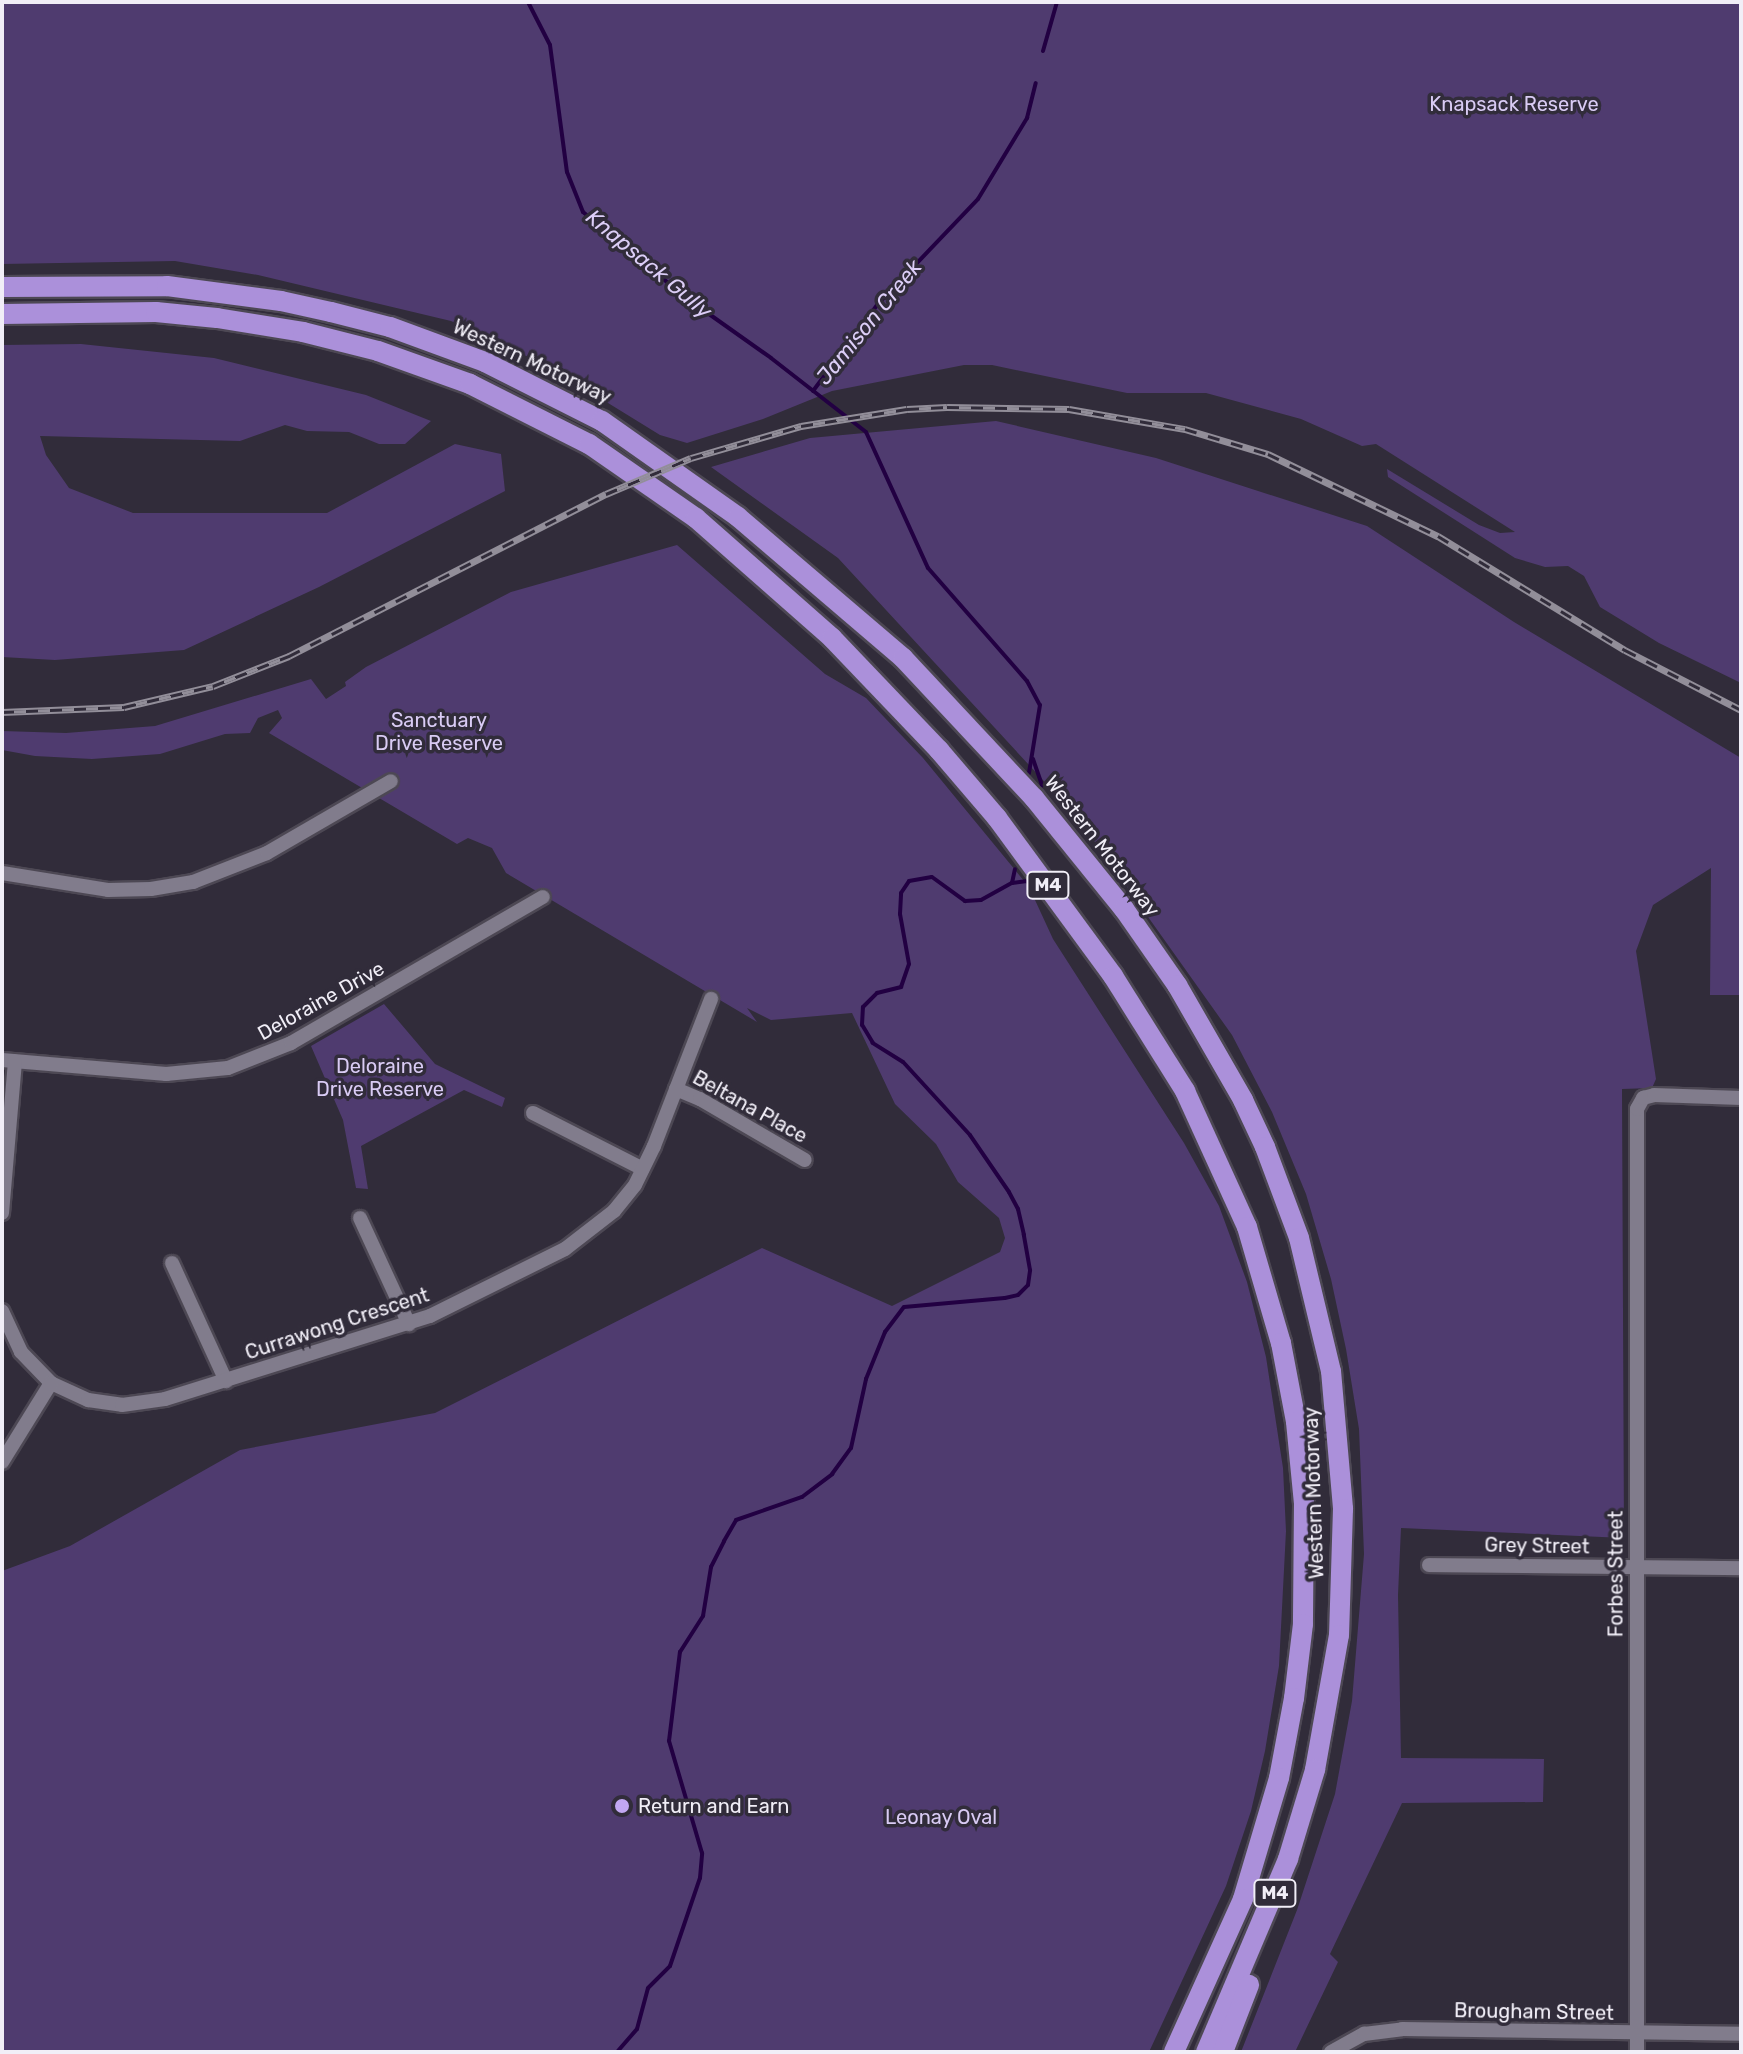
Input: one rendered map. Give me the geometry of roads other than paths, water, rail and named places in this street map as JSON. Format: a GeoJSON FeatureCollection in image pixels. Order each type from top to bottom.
{"type":"FeatureCollection","features":[{"type":"Feature","properties":{"kind":"highway","name":"Western Motorway"},"geometry":{"type":"LineString","coordinates":[[2,287],[145,285],[281,301],[390,327],[516,376],[563,399],[637,443],[774,545],[903,658],[1004,762],[1116,900],[1192,1007],[1260,1135],[1299,1238],[1323,1332],[1341,1461],[1342,1598],[1325,1727],[1288,1859],[1206,2052]]}},
{"type":"Feature","properties":{"kind":"highway","name":"Western Motorway"},"geometry":{"type":"LineString","coordinates":[[2,314],[156,312],[303,332],[378,351],[470,384],[589,444],[696,518],[832,638],[977,794],[1113,976],[1185,1091],[1247,1227],[1281,1343],[1296,1422],[1304,1503],[1303,1624],[1294,1698],[1279,1778],[1243,1899],[1174,2052]]}},
{"type":"Feature","properties":{"kind":"highway"},"geometry":{"type":"LineString","coordinates":[[1223,2052],[1295,1872],[1314,1812],[1326,1765],[1325,1727]]}},
{"type":"Feature","properties":{"kind":"street"},"geometry":{"type":"LineString","coordinates":[[2,873],[108,890],[151,889],[193,882],[267,853],[391,781]]}},
{"type":"Feature","properties":{"kind":"street","name":"Deloraine Drive"},"geometry":{"type":"LineString","coordinates":[[9,1061],[166,1074],[211,1071],[243,1063],[291,1043],[543,897]]}},
{"type":"Feature","properties":{"kind":"street","name":"Currawong Crescent"},"geometry":{"type":"LineString","coordinates":[[2,1311],[21,1352],[51,1383],[88,1400],[122,1405],[154,1401],[226,1381],[409,1324],[577,1241],[614,1211],[643,1169],[711,999]]}},
{"type":"Feature","properties":{"kind":"street"},"geometry":{"type":"LineString","coordinates":[[2,1213],[9,1061]]}},
{"type":"Feature","properties":{"kind":"street","name":"Beltana Place"},"geometry":{"type":"LineString","coordinates":[[676,1089],[700,1099],[805,1160]]}},
{"type":"Feature","properties":{"kind":"street","name":"Forbes Street"},"geometry":{"type":"LineString","coordinates":[[1637,2052],[1636,1117],[1643,1098],[1660,1095],[1741,1098]]}},
{"type":"Feature","properties":{"kind":"street"},"geometry":{"type":"LineString","coordinates":[[533,1113],[643,1169]]}},
{"type":"Feature","properties":{"kind":"street"},"geometry":{"type":"LineString","coordinates":[[360,1218],[409,1324]]}},
{"type":"Feature","properties":{"kind":"street"},"geometry":{"type":"LineString","coordinates":[[172,1263],[226,1381]]}},
{"type":"Feature","properties":{"kind":"street"},"geometry":{"type":"LineString","coordinates":[[2,1462],[51,1383]]}},
{"type":"Feature","properties":{"kind":"street","name":"Grey Street"},"geometry":{"type":"LineString","coordinates":[[1429,1565],[1741,1568]]}},
{"type":"Feature","properties":{"kind":"street","name":"Brougham Street"},"geometry":{"type":"LineString","coordinates":[[1331,2052],[1353,2038],[1391,2029],[1741,2034]]}},
{"type":"Feature","properties":{"kind":"waterway","name":"Knapsack Gully"},"geometry":{"type":"LineString","coordinates":[[528,2],[550,45],[567,172],[583,212],[685,297],[771,358],[866,432],[928,568],[1027,681],[1040,705],[1029,773]]}},
{"type":"Feature","properties":{"kind":"waterway","name":"Jamison Creek"},"geometry":{"type":"LineString","coordinates":[[1043,51],[1057,2]]}},
{"type":"Feature","properties":{"kind":"waterway","name":"Jamison Creek"},"geometry":{"type":"LineString","coordinates":[[813,391],[877,305],[978,199],[1027,118],[1036,83]]}},
{"type":"Feature","properties":{"kind":"waterway","name":"Jamison Creek"},"geometry":{"type":"LineString","coordinates":[[1033,759],[1042,785]]}},
{"type":"Feature","properties":{"kind":"waterway","name":"Jamison Creek"},"geometry":{"type":"LineString","coordinates":[[617,2052],[637,2029],[648,1988],[670,1966],[700,1878],[702,1853],[669,1741],[680,1652],[703,1616],[711,1567],[724,1541],[736,1520],[802,1497],[832,1474],[851,1448],[866,1379],[885,1332],[904,1307],[1005,1298],[1018,1295],[1028,1285],[1030,1270],[1024,1235],[1018,1209],[1009,1192],[970,1135],[903,1062],[873,1043],[862,1025],[863,1007],[877,993],[901,987],[909,964],[900,914],[901,893],[909,881],[932,877],[965,901],[981,900],[1012,883],[1015,869]]}},
{"type":"Feature","properties":{"kind":"waterway","name":"Jamison Creek"},"geometry":{"type":"LineString","coordinates":[[1012,883],[1027,881]]}},
{"type":"Feature","properties":{"kind":"railway"},"geometry":{"type":"LineString","coordinates":[[2,712],[124,707],[213,686],[289,656],[606,494],[691,458],[801,426],[907,409],[947,407],[1069,409],[1185,429],[1268,454],[1438,536],[1625,650],[1741,710]]}},
{"type":"Feature","properties":{"kind":"place","name":"Return and Earn"},"geometry":{"type":"Point","coordinates":[622,1806]}},
{"type":"Feature","properties":{"kind":"park label","name":"Knapsack Reserve"},"geometry":{"type":"Point","coordinates":[1514,104]}},
{"type":"Feature","properties":{"kind":"park label","name":"Sanctuary Drive Reserve"},"geometry":{"type":"Point","coordinates":[439,732]}},
{"type":"Feature","properties":{"kind":"park label","name":"Deloraine Drive Reserve"},"geometry":{"type":"Point","coordinates":[380,1078]}},
{"type":"Feature","properties":{"kind":"park label","name":"Leonay Oval"},"geometry":{"type":"Point","coordinates":[941,1817]}}]}
